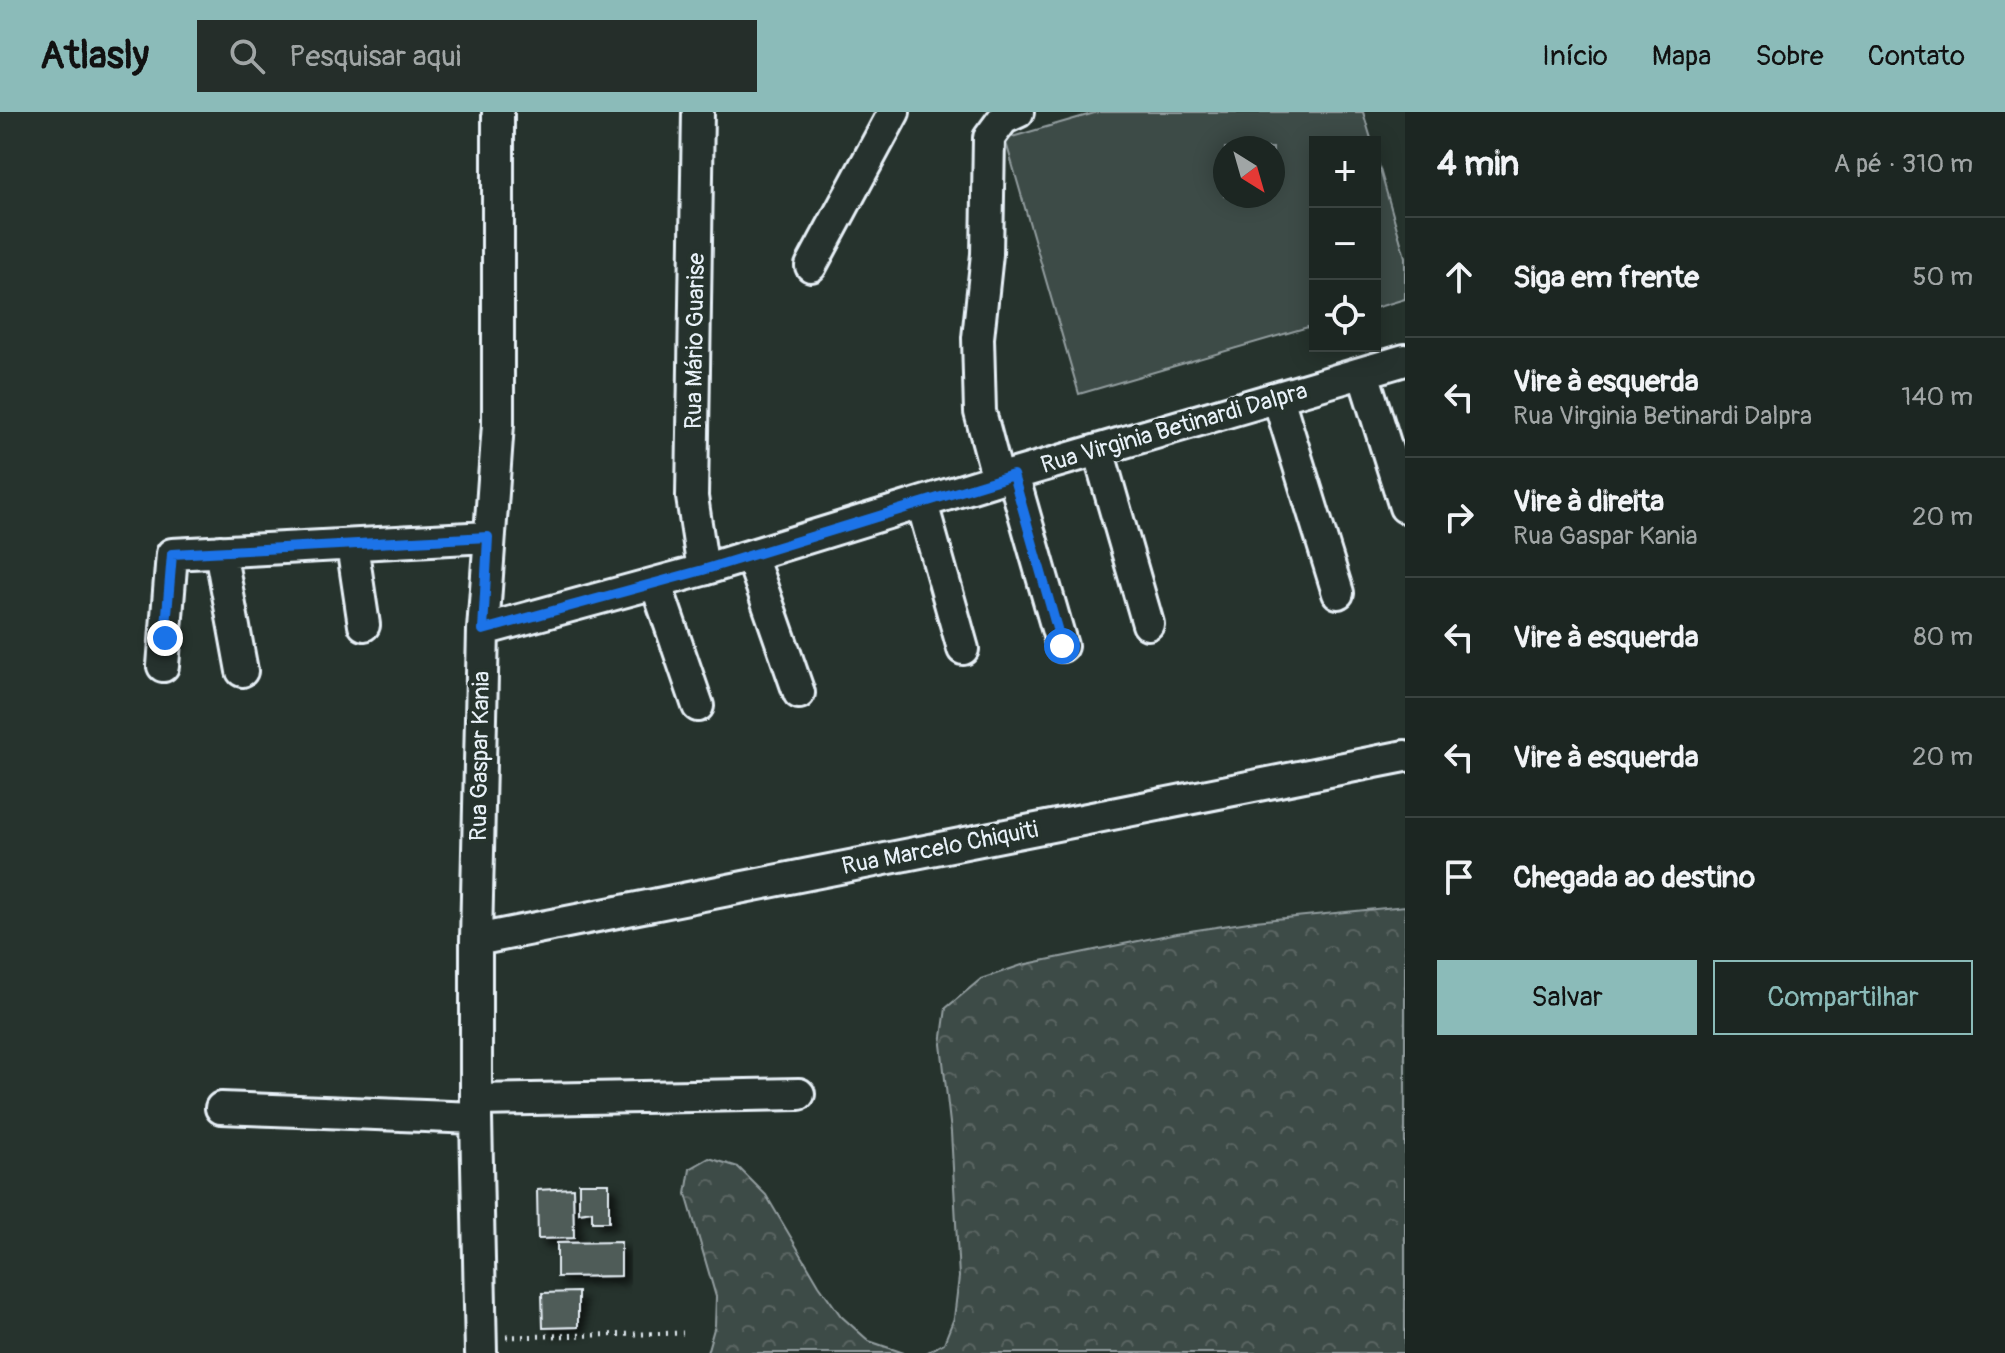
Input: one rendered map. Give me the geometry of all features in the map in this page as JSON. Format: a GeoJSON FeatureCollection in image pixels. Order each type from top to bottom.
{"type":"FeatureCollection","features":[{"type":"Feature","properties":{"kind":"street","name":"Rua Gaspar Kania"},"geometry":{"type":"LineString","coordinates":[[481,1345],[476,940],[483,630],[498,424],[498,112]]}},
{"type":"Feature","properties":{"kind":"street","name":"Rua Mário Guarise"},"geometry":{"type":"LineString","coordinates":[[698,112],[692,497],[703,570]]}},
{"type":"Feature","properties":{"kind":"street"},"geometry":{"type":"LineString","coordinates":[[811,266],[894,112]]}},
{"type":"Feature","properties":{"kind":"street"},"geometry":{"type":"LineString","coordinates":[[1018,112],[1003,119],[989,138],[987,254],[978,338],[980,412],[1062,646]]}},
{"type":"Feature","properties":{"kind":"street","name":"Rua Virginia Betinardi Dalpra"},"geometry":{"type":"LineString","coordinates":[[483,630],[656,584],[1005,477],[1405,360]]}},
{"type":"Feature","properties":{"kind":"street"},"geometry":{"type":"LineString","coordinates":[[1363,373],[1405,507]]}},
{"type":"Feature","properties":{"kind":"street"},"geometry":{"type":"LineString","coordinates":[[1278,398],[1338,593]]}},
{"type":"Feature","properties":{"kind":"street"},"geometry":{"type":"LineString","coordinates":[[1098,450],[1148,624]]}},
{"type":"Feature","properties":{"kind":"street"},"geometry":{"type":"LineString","coordinates":[[922,503],[963,649]]}},
{"type":"Feature","properties":{"kind":"street"},"geometry":{"type":"LineString","coordinates":[[163,666],[172,554],[488,537]]}},
{"type":"Feature","properties":{"kind":"street"},"geometry":{"type":"LineString","coordinates":[[352,545],[364,625]]}},
{"type":"Feature","properties":{"kind":"street"},"geometry":{"type":"LineString","coordinates":[[220,551],[242,671]]}},
{"type":"Feature","properties":{"kind":"street"},"geometry":{"type":"LineString","coordinates":[[751,556],[799,693]]}},
{"type":"Feature","properties":{"kind":"street"},"geometry":{"type":"LineString","coordinates":[[656,584],[698,706]]}},
{"type":"Feature","properties":{"kind":"street","name":"Rua Marcelo Chiquiti"},"geometry":{"type":"LineString","coordinates":[[476,940],[1405,756]]}},
{"type":"Feature","properties":{"kind":"street"},"geometry":{"type":"LineString","coordinates":[[221,1108],[476,1109],[799,1094]]}},
{"type":"Feature","properties":{"kind":"path"},"geometry":{"type":"LineString","coordinates":[[481,1345],[683,1333]]}},
{"type":"Feature","properties":{"kind":"green space"},"geometry":{"type":"Polygon","coordinates":[[[1098,112],[1363,112],[1370,136],[1309,136],[1309,327],[1079,394],[1005,139],[1098,112]]]}},
{"type":"Feature","properties":{"kind":"green space"},"geometry":{"type":"Polygon","coordinates":[[[1381,173],[1405,257],[1405,299],[1381,306],[1381,173]]]}},
{"type":"Feature","properties":{"kind":"green space"},"geometry":{"type":"Polygon","coordinates":[[[1405,906],[1405,1353],[926,1353],[944,1343],[954,1318],[959,1277],[951,1132],[941,1044],[946,1008],[981,979],[1022,965],[1177,933],[1255,921],[1405,906]]]}},
{"type":"Feature","properties":{"kind":"green space"},"geometry":{"type":"Polygon","coordinates":[[[709,1158],[738,1167],[766,1195],[841,1316],[869,1341],[904,1353],[707,1353],[715,1325],[716,1297],[686,1194],[690,1169],[709,1158]]]}},
{"type":"Feature","properties":{"kind":"building"},"geometry":{"type":"Polygon","coordinates":[[[579,1183],[609,1183],[609,1222],[592,1222],[592,1211],[579,1213],[579,1183]]]}},
{"type":"Feature","properties":{"kind":"building"},"geometry":{"type":"Polygon","coordinates":[[[573,1188],[574,1238],[538,1239],[537,1190],[573,1188]]]}},
{"type":"Feature","properties":{"kind":"building"},"geometry":{"type":"Polygon","coordinates":[[[621,1242],[621,1276],[557,1277],[557,1243],[621,1242]]]}},
{"type":"Feature","properties":{"kind":"building"},"geometry":{"type":"Polygon","coordinates":[[[578,1292],[578,1327],[543,1328],[542,1293],[578,1292]]]}},
{"type":"Feature","properties":{"kind":"route"},"geometry":{"type":"LineString","coordinates":[[165,638],[172,554],[488,537],[483,630],[703,570],[1013,475],[1062,646]]}}]}
